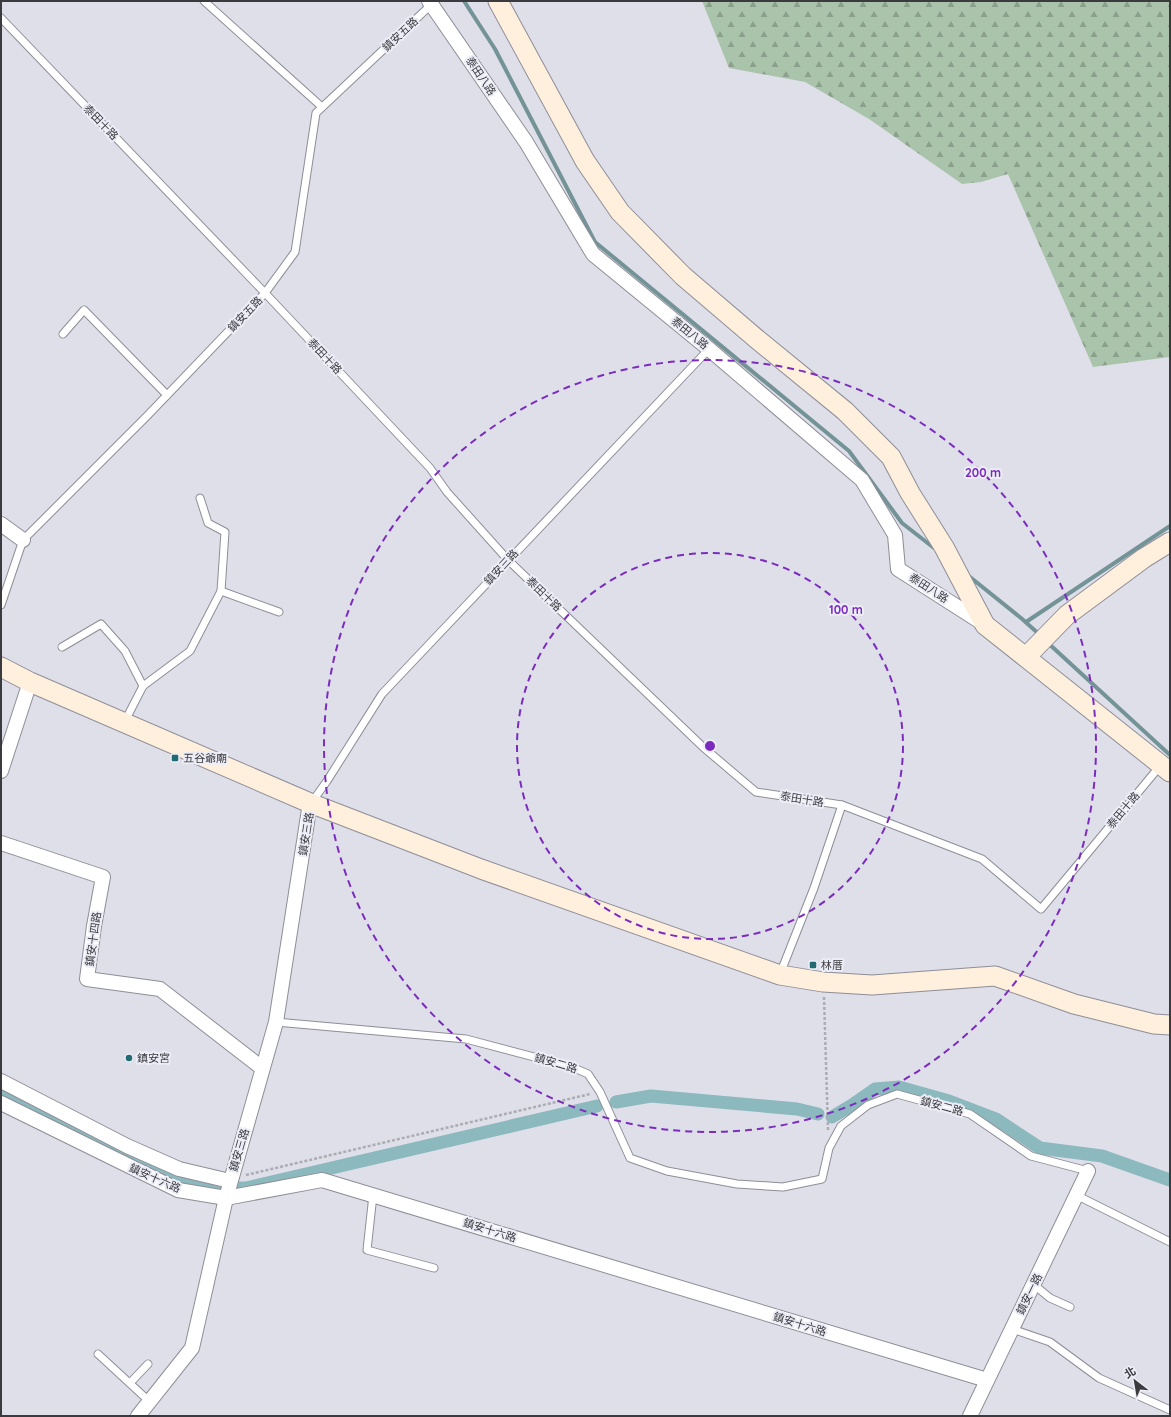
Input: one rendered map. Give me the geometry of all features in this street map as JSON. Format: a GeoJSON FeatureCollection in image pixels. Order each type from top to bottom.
{"type":"FeatureCollection","features":[{"type":"Feature","properties":{"kind":"street"},"geometry":{"type":"LineString","coordinates":[[498,1],[584,162],[620,212],[683,276],[845,411],[891,457],[910,493],[944,546],[985,624],[1166,768]]}},
{"type":"Feature","properties":{"kind":"street","name":"泰田八路"},"geometry":{"type":"LineString","coordinates":[[432,2],[526,142],[593,254],[709,349],[862,480],[895,534],[898,569],[985,624]]}},
{"type":"Feature","properties":{"kind":"street"},"geometry":{"type":"LineString","coordinates":[[1,524],[23,540]]}},
{"type":"Feature","properties":{"kind":"street"},"geometry":{"type":"LineString","coordinates":[[1026,657],[1067,615],[1144,558],[1170,542]]}},
{"type":"Feature","properties":{"kind":"street"},"geometry":{"type":"LineString","coordinates":[[1,667],[30,682],[310,803],[481,869],[780,975],[823,982],[872,985],[995,976],[1074,1004],[1154,1024],[1170,1025]]}},
{"type":"Feature","properties":{"kind":"street"},"geometry":{"type":"LineString","coordinates":[[1,771],[30,682]]}},
{"type":"Feature","properties":{"kind":"street","name":"鎮安三路"},"geometry":{"type":"LineString","coordinates":[[138,1416],[192,1348],[230,1181],[276,1022],[310,803]]}},
{"type":"Feature","properties":{"kind":"street","name":"鎮安十四路"},"geometry":{"type":"LineString","coordinates":[[1,843],[103,877],[94,926],[87,979],[160,989],[262,1068]]}},
{"type":"Feature","properties":{"kind":"street"},"geometry":{"type":"LineString","coordinates":[[1,1081],[127,1146],[179,1170],[230,1181]]}},
{"type":"Feature","properties":{"kind":"street","name":"鎮安十六路"},"geometry":{"type":"LineString","coordinates":[[1,1103],[178,1190],[226,1198],[322,1180],[987,1380]]}},
{"type":"Feature","properties":{"kind":"street","name":"鎮安一路"},"geometry":{"type":"LineString","coordinates":[[970,1416],[1088,1171]]}},
{"type":"Feature","properties":{"kind":"lane"},"geometry":{"type":"LineString","coordinates":[[204,1],[322,107]]}},
{"type":"Feature","properties":{"kind":"lane","name":"鎮安五路"},"geometry":{"type":"LineString","coordinates":[[1,605],[23,540],[167,395],[265,293],[295,252],[316,113],[432,2]]}},
{"type":"Feature","properties":{"kind":"lane","name":"泰田十路"},"geometry":{"type":"LineString","coordinates":[[1,18],[265,293],[430,468],[447,492],[508,560],[703,747],[756,792],[842,805],[982,859],[1041,908],[1166,768]]}},
{"type":"Feature","properties":{"kind":"lane"},"geometry":{"type":"LineString","coordinates":[[64,334],[84,310],[167,395]]}},
{"type":"Feature","properties":{"kind":"lane","name":"鎮安三路"},"geometry":{"type":"LineString","coordinates":[[310,803],[327,780],[382,694],[709,349]]}},
{"type":"Feature","properties":{"kind":"lane"},"geometry":{"type":"LineString","coordinates":[[124,723],[143,686],[190,651],[221,591],[225,532],[208,523],[200,498]]}},
{"type":"Feature","properties":{"kind":"lane"},"geometry":{"type":"LineString","coordinates":[[221,591],[279,612]]}},
{"type":"Feature","properties":{"kind":"lane"},"geometry":{"type":"LineString","coordinates":[[62,647],[100,624],[125,651],[143,686]]}},
{"type":"Feature","properties":{"kind":"lane"},"geometry":{"type":"LineString","coordinates":[[780,975],[814,888],[842,805]]}},
{"type":"Feature","properties":{"kind":"lane","name":"鎮安二路"},"geometry":{"type":"LineString","coordinates":[[276,1022],[466,1039],[572,1067],[588,1074],[600,1092],[630,1158],[668,1171],[737,1184],[783,1186],[822,1179],[828,1148],[840,1126],[868,1105],[897,1094],[970,1114],[1031,1156],[1088,1171]]}},
{"type":"Feature","properties":{"kind":"lane"},"geometry":{"type":"LineString","coordinates":[[373,1195],[367,1250],[434,1268]]}},
{"type":"Feature","properties":{"kind":"lane"},"geometry":{"type":"LineString","coordinates":[[1076,1195],[1170,1242]]}},
{"type":"Feature","properties":{"kind":"lane"},"geometry":{"type":"LineString","coordinates":[[1033,1284],[1050,1298],[1070,1307]]}},
{"type":"Feature","properties":{"kind":"lane"},"geometry":{"type":"LineString","coordinates":[[1012,1329],[1050,1342],[1099,1378],[1170,1410]]}},
{"type":"Feature","properties":{"kind":"lane"},"geometry":{"type":"LineString","coordinates":[[98,1354],[150,1402]]}},
{"type":"Feature","properties":{"kind":"lane"},"geometry":{"type":"LineString","coordinates":[[130,1383],[148,1364]]}},
{"type":"Feature","properties":{"kind":"path"},"geometry":{"type":"LineString","coordinates":[[823,982],[828,1148]]}},
{"type":"Feature","properties":{"kind":"path"},"geometry":{"type":"LineString","coordinates":[[230,1181],[242,1176],[600,1092]]}},
{"type":"Feature","properties":{"kind":"green space"},"geometry":{"type":"Polygon","coordinates":[[[702,1],[1170,1],[1170,357],[1093,367],[1008,174],[981,182],[962,184],[869,119],[805,82],[729,68],[702,1]]]}},
{"type":"Feature","properties":{"kind":"waterway"},"geometry":{"type":"LineString","coordinates":[[464,1],[495,49],[595,242],[849,451],[902,523],[934,548]]}},
{"type":"Feature","properties":{"kind":"waterway"},"geometry":{"type":"LineString","coordinates":[[1026,622],[1170,526]]}},
{"type":"Feature","properties":{"kind":"waterway"},"geometry":{"type":"LineString","coordinates":[[970,577],[1040,635]]}},
{"type":"Feature","properties":{"kind":"waterway"},"geometry":{"type":"LineString","coordinates":[[1048,643],[1170,755]]}},
{"type":"Feature","properties":{"kind":"waterway"},"geometry":{"type":"LineString","coordinates":[[832,1117],[875,1089],[899,1087],[949,1101],[996,1119],[1040,1148],[1102,1156],[1170,1180]]}},
{"type":"Feature","properties":{"kind":"waterway"},"geometry":{"type":"LineString","coordinates":[[1,1093],[159,1173],[192,1185],[225,1188]]}},
{"type":"Feature","properties":{"kind":"waterway"},"geometry":{"type":"LineString","coordinates":[[616,1102],[651,1096],[797,1109],[818,1114]]}},
{"type":"Feature","properties":{"kind":"waterway"},"geometry":{"type":"LineString","coordinates":[[239,1188],[246,1188],[597,1106]]}},
{"type":"Feature","properties":{"kind":"place","name":"五谷爺廟"},"geometry":{"type":"Point","coordinates":[175,758]}},
{"type":"Feature","properties":{"kind":"place","name":"林厝"},"geometry":{"type":"Point","coordinates":[813,965]}},
{"type":"Feature","properties":{"kind":"place","name":"鎮安宮"},"geometry":{"type":"Point","coordinates":[129,1058]}}]}
